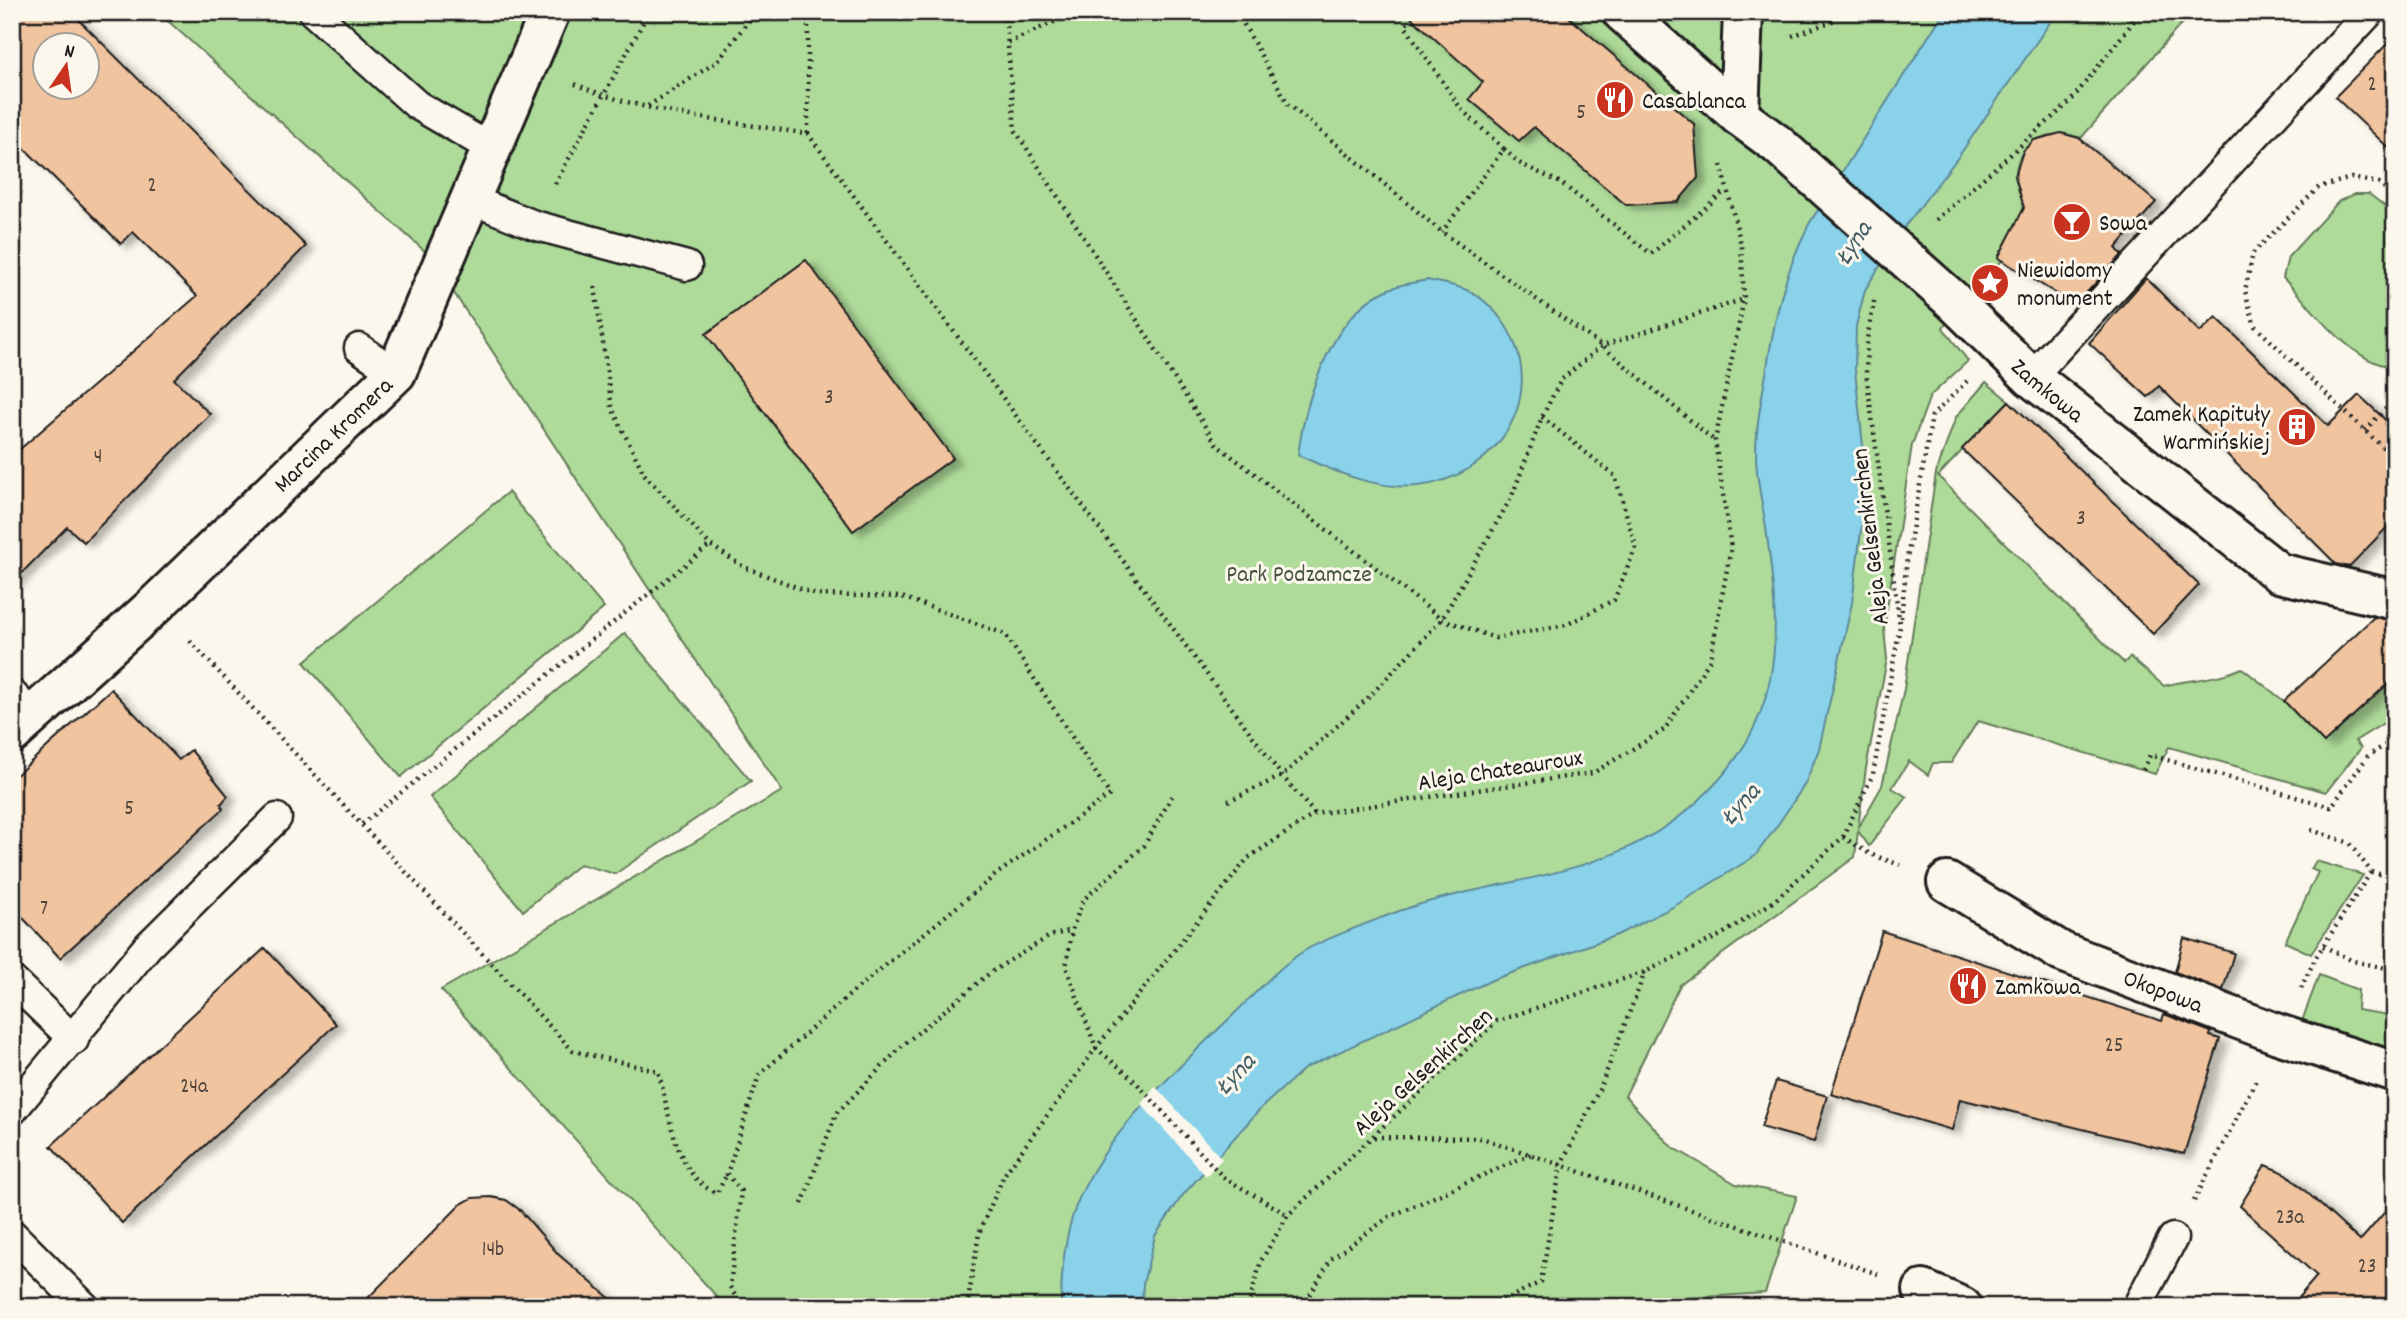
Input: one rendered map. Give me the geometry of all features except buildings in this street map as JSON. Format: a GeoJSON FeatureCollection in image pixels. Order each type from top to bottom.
{"type":"FeatureCollection","features":[{"type":"Feature","properties":{"kind":"street","name":"Marcina Kromera"},"geometry":{"type":"LineString","coordinates":[[19,714],[154,606],[396,373],[494,150],[550,12]]}},
{"type":"Feature","properties":{"kind":"street","name":"Zamkowa"},"geometry":{"type":"LineString","coordinates":[[1622,12],[1739,116],[1777,144],[1951,299],[2031,377],[2279,573],[2395,600]]}},
{"type":"Feature","properties":{"kind":"street"},"geometry":{"type":"LineString","coordinates":[[1739,116],[1743,12]]}},
{"type":"Feature","properties":{"kind":"street","name":"Okopowa"},"geometry":{"type":"LineString","coordinates":[[1947,881],[2062,953],[2278,1034],[2395,1072]]}},
{"type":"Feature","properties":{"kind":"street"},"geometry":{"type":"LineString","coordinates":[[1923,1290],[1962,1307]]}},
{"type":"Feature","properties":{"kind":"lane"},"geometry":{"type":"LineString","coordinates":[[313,12],[417,105],[494,150]]}},
{"type":"Feature","properties":{"kind":"lane"},"geometry":{"type":"LineString","coordinates":[[2031,377],[2370,12]]}},
{"type":"Feature","properties":{"kind":"lane"},"geometry":{"type":"LineString","coordinates":[[472,200],[534,225],[687,266]]}},
{"type":"Feature","properties":{"kind":"lane"},"geometry":{"type":"LineString","coordinates":[[359,348],[396,373]]}},
{"type":"Feature","properties":{"kind":"lane"},"geometry":{"type":"LineString","coordinates":[[12,1111],[74,1040],[148,946],[277,818]]}},
{"type":"Feature","properties":{"kind":"lane"},"geometry":{"type":"LineString","coordinates":[[12,980],[74,1040]]}},
{"type":"Feature","properties":{"kind":"lane"},"geometry":{"type":"LineString","coordinates":[[12,1234],[85,1307]]}},
{"type":"Feature","properties":{"kind":"lane"},"geometry":{"type":"LineString","coordinates":[[2137,1307],[2173,1238]]}},
{"type":"Feature","properties":{"kind":"path"},"geometry":{"type":"LineString","coordinates":[[534,225],[600,95],[649,12]]}},
{"type":"Feature","properties":{"kind":"path"},"geometry":{"type":"LineString","coordinates":[[647,106],[718,61],[755,12]]}},
{"type":"Feature","properties":{"kind":"path"},"geometry":{"type":"LineString","coordinates":[[807,12],[808,134],[1282,776],[1315,814]]}},
{"type":"Feature","properties":{"kind":"path"},"geometry":{"type":"LineString","coordinates":[[1005,12],[1015,130],[1217,445],[1442,619],[1495,638],[1566,625],[1614,600],[1636,547],[1615,477],[1542,417]]}},
{"type":"Feature","properties":{"kind":"path"},"geometry":{"type":"LineString","coordinates":[[1008,43],[1076,12]]}},
{"type":"Feature","properties":{"kind":"path"},"geometry":{"type":"LineString","coordinates":[[1417,12],[1405,26],[1461,109],[1519,163],[1562,183],[1651,254],[1725,191]]}},
{"type":"Feature","properties":{"kind":"path"},"geometry":{"type":"LineString","coordinates":[[1786,38],[1835,20],[1840,12]]}},
{"type":"Feature","properties":{"kind":"path"},"geometry":{"type":"LineString","coordinates":[[1926,229],[2070,102],[2141,12]]}},
{"type":"Feature","properties":{"kind":"path"},"geometry":{"type":"LineString","coordinates":[[1238,13],[1288,104],[1442,233],[1602,346],[1715,442]]}},
{"type":"Feature","properties":{"kind":"path"},"geometry":{"type":"LineString","coordinates":[[529,65],[600,95],[647,106],[808,134]]}},
{"type":"Feature","properties":{"kind":"path"},"geometry":{"type":"LineString","coordinates":[[1442,233],[1504,149]]}},
{"type":"Feature","properties":{"kind":"path","name":"Aleja Chateauroux"},"geometry":{"type":"LineString","coordinates":[[967,1307],[979,1233],[1004,1175],[1096,1048],[1248,858],[1315,814],[1593,773],[1664,730],[1710,660],[1731,548],[1715,442],[1744,299],[1741,244],[1725,191],[1719,155]]}},
{"type":"Feature","properties":{"kind":"path"},"geometry":{"type":"LineString","coordinates":[[2395,198],[2379,183],[2351,178],[2319,187],[2253,253],[2245,291],[2255,326],[2395,459]]}},
{"type":"Feature","properties":{"kind":"path"},"geometry":{"type":"LineString","coordinates":[[184,635],[573,1051],[659,1071],[685,1167],[705,1188],[717,1193],[727,1174],[759,1075],[854,991],[998,873],[1110,795],[1005,634],[902,597],[817,595],[744,567],[710,545],[644,474],[612,408],[594,284]]}},
{"type":"Feature","properties":{"kind":"path","name":"Aleja Gelsenkirchen"},"geometry":{"type":"LineString","coordinates":[[1248,1307],[1261,1261],[1287,1215],[1497,1021],[1645,972],[1721,935],[1773,902],[1843,837],[1872,774],[1900,626],[1866,373],[1871,305],[1879,288]]}},
{"type":"Feature","properties":{"kind":"path"},"geometry":{"type":"LineString","coordinates":[[1228,801],[1282,776],[1369,697],[1442,619],[1512,496],[1542,417],[1562,380],[1602,346],[1744,299]]}},
{"type":"Feature","properties":{"kind":"path"},"geometry":{"type":"LineString","coordinates":[[1900,626],[1907,559],[1932,416],[1977,371]]}},
{"type":"Feature","properties":{"kind":"path"},"geometry":{"type":"LineString","coordinates":[[2365,430],[2395,399]]}},
{"type":"Feature","properties":{"kind":"path"},"geometry":{"type":"LineString","coordinates":[[362,824],[710,545]]}},
{"type":"Feature","properties":{"kind":"path"},"geometry":{"type":"LineString","coordinates":[[2143,770],[2150,755],[2331,807],[2368,756],[2395,739]]}},
{"type":"Feature","properties":{"kind":"path"},"geometry":{"type":"LineString","coordinates":[[1172,796],[1144,846],[1083,900],[1072,930],[1066,967],[1096,1048],[1132,1078],[1223,1177],[1287,1215]]}},
{"type":"Feature","properties":{"kind":"path"},"geometry":{"type":"LineString","coordinates":[[2311,831],[2350,842],[2371,872],[2395,878]]}},
{"type":"Feature","properties":{"kind":"path"},"geometry":{"type":"LineString","coordinates":[[1843,837],[1870,854],[1947,881]]}},
{"type":"Feature","properties":{"kind":"path"},"geometry":{"type":"LineString","coordinates":[[2316,957],[2371,872]]}},
{"type":"Feature","properties":{"kind":"path"},"geometry":{"type":"LineString","coordinates":[[802,1204],[836,1114],[902,1046],[991,972],[1050,936],[1072,930]]}},
{"type":"Feature","properties":{"kind":"path"},"geometry":{"type":"LineString","coordinates":[[2323,946],[2353,961],[2395,970]]}},
{"type":"Feature","properties":{"kind":"path"},"geometry":{"type":"LineString","coordinates":[[1490,1307],[1541,1282],[1561,1164],[1601,1086],[1645,972]]}},
{"type":"Feature","properties":{"kind":"path"},"geometry":{"type":"LineString","coordinates":[[2208,1176],[2258,1075]]}},
{"type":"Feature","properties":{"kind":"path"},"geometry":{"type":"LineString","coordinates":[[1373,1137],[1482,1138],[1923,1290]]}},
{"type":"Feature","properties":{"kind":"path"},"geometry":{"type":"LineString","coordinates":[[1303,1307],[1331,1259],[1389,1217],[1531,1154]]}},
{"type":"Feature","properties":{"kind":"path"},"geometry":{"type":"LineString","coordinates":[[727,1174],[741,1191],[730,1287],[742,1307]]}},
{"type":"Feature","properties":{"kind":"green space","name":"Park Podzamcze"},"geometry":{"type":"Polygon","coordinates":[[[158,12],[2192,12],[2081,138],[2048,136],[2025,149],[2018,160],[2016,174],[2018,189],[2026,206],[1998,258],[2003,260],[1969,292],[1943,328],[1968,361],[1930,396],[1912,445],[1884,628],[1887,659],[1866,768],[1858,828],[1882,786],[1904,689],[1936,473],[1956,417],[1986,382],[2009,401],[1938,476],[2124,663],[2130,657],[2164,686],[2214,677],[2242,668],[2284,701],[2395,677],[2395,716],[2355,741],[2361,748],[2326,792],[2169,747],[2155,774],[1978,721],[1951,763],[1933,763],[1928,775],[1909,761],[1892,788],[1907,797],[1869,846],[1858,831],[1855,857],[1680,985],[1625,1096],[1671,1146],[1736,1184],[1797,1196],[1765,1293],[1555,1307],[726,1307],[441,990],[782,791],[429,255],[158,12]]]}},
{"type":"Feature","properties":{"kind":"green space"},"geometry":{"type":"Polygon","coordinates":[[[2355,194],[2369,194],[2395,214],[2395,366],[2380,364],[2350,347],[2283,278],[2288,257],[2339,201],[2355,194]]]}},
{"type":"Feature","properties":{"kind":"green space"},"geometry":{"type":"Polygon","coordinates":[[[508,492],[604,608],[401,777],[304,662],[508,492]]]}},
{"type":"Feature","properties":{"kind":"green space"},"geometry":{"type":"Polygon","coordinates":[[[625,633],[751,781],[615,874],[580,864],[523,911],[430,797],[625,633]]]}},
{"type":"Feature","properties":{"kind":"green space"},"geometry":{"type":"Polygon","coordinates":[[[2316,861],[2363,875],[2311,954],[2285,942],[2318,872],[2311,869],[2316,861]]]}},
{"type":"Feature","properties":{"kind":"green space"},"geometry":{"type":"Polygon","coordinates":[[[2319,975],[2358,990],[2357,1010],[2395,1016],[2395,1051],[2302,1021],[2319,975]]]}},
{"type":"Feature","properties":{"kind":"water","name":"Łyna"},"geometry":{"type":"Polygon","coordinates":[[[1944,12],[2057,12],[1959,156],[1903,229],[1865,290],[1856,326],[1855,370],[1867,484],[1852,603],[1819,749],[1805,784],[1779,823],[1755,856],[1673,907],[1617,935],[1492,980],[1305,1068],[1262,1107],[1182,1196],[1155,1236],[1143,1284],[1142,1307],[1061,1307],[1063,1262],[1069,1229],[1083,1190],[1098,1162],[1139,1109],[1285,965],[1312,947],[1344,932],[1426,902],[1548,874],[1625,849],[1662,829],[1697,802],[1725,772],[1746,742],[1761,712],[1770,680],[1774,647],[1772,575],[1756,455],[1761,404],[1781,297],[1809,224],[1944,12]]]}},
{"type":"Feature","properties":{"kind":"water"},"geometry":{"type":"Polygon","coordinates":[[[1427,280],[1455,286],[1476,295],[1487,303],[1504,323],[1518,354],[1522,384],[1516,412],[1502,438],[1482,459],[1456,475],[1426,485],[1394,486],[1369,482],[1298,455],[1314,386],[1336,339],[1350,319],[1366,303],[1385,291],[1427,280]]]}},
{"type":"Feature","properties":{"kind":"pier"},"geometry":{"type":"Polygon","coordinates":[[[1155,1086],[1222,1159],[1206,1176],[1141,1104],[1155,1086]]]}},
{"type":"Feature","properties":{"kind":"place","name":"Casablanca"},"geometry":{"type":"Point","coordinates":[1615,100]}},
{"type":"Feature","properties":{"kind":"place","name":"Sowa"},"geometry":{"type":"Point","coordinates":[2072,222]}},
{"type":"Feature","properties":{"kind":"place","name":"Niewidomy monument"},"geometry":{"type":"Point","coordinates":[1990,283]}},
{"type":"Feature","properties":{"kind":"place","name":"Zamek Kapituły Warmińskiej"},"geometry":{"type":"Point","coordinates":[2297,427]}},
{"type":"Feature","properties":{"kind":"place","name":"Zamkowa"},"geometry":{"type":"Point","coordinates":[1968,986]}}]}
